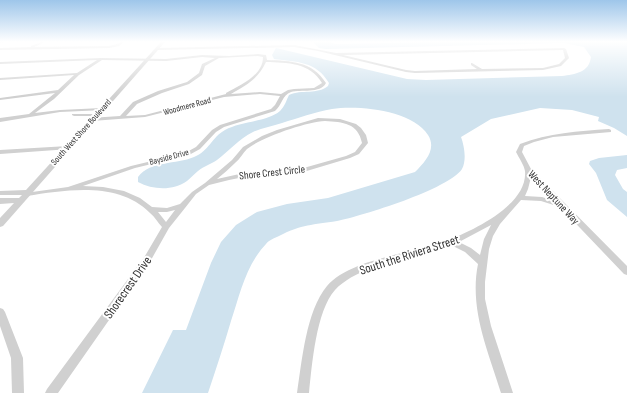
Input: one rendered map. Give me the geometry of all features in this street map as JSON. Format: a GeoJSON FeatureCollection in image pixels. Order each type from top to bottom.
{"type":"FeatureCollection","features":[{"type":"Feature","properties":{"kind":"street"},"geometry":{"type":"LineString","coordinates":[[0,63],[68,60]]}},
{"type":"Feature","properties":{"kind":"street"},"geometry":{"type":"LineString","coordinates":[[31,114],[78,74],[100,60]]}},
{"type":"Feature","properties":{"kind":"street","name":"South West Shore Boulevard"},"geometry":{"type":"LineString","coordinates":[[0,224],[146,60]]}},
{"type":"Feature","properties":{"kind":"street"},"geometry":{"type":"LineString","coordinates":[[121,118],[135,103],[160,92],[188,83],[201,74],[203,65],[212,60]]}},
{"type":"Feature","properties":{"kind":"street"},"geometry":{"type":"LineString","coordinates":[[224,96],[250,82],[260,73],[266,60]]}},
{"type":"Feature","properties":{"kind":"street"},"geometry":{"type":"LineString","coordinates":[[270,60],[288,62],[310,67],[316,71],[324,83],[323,86],[316,89],[293,90],[282,95]]}},
{"type":"Feature","properties":{"kind":"street"},"geometry":{"type":"LineString","coordinates":[[363,60],[406,71],[553,67],[560,65],[565,60]]}},
{"type":"Feature","properties":{"kind":"street"},"geometry":{"type":"LineString","coordinates":[[472,64],[481,70]]}},
{"type":"Feature","properties":{"kind":"street"},"geometry":{"type":"LineString","coordinates":[[0,79],[78,74]]}},
{"type":"Feature","properties":{"kind":"street"},"geometry":{"type":"LineString","coordinates":[[0,99],[58,92]]}},
{"type":"Feature","properties":{"kind":"street","name":"Woodmere Road"},"geometry":{"type":"LineString","coordinates":[[0,124],[50,116],[121,118],[163,112],[224,96],[260,93],[282,95]]}},
{"type":"Feature","properties":{"kind":"street","name":"Bayside Drive"},"geometry":{"type":"LineString","coordinates":[[71,188],[133,167],[187,154],[198,148],[214,131],[222,126],[273,110],[278,106],[282,95]]}},
{"type":"Feature","properties":{"kind":"street"},"geometry":{"type":"LineString","coordinates":[[0,120],[31,114],[102,109]]}},
{"type":"Feature","properties":{"kind":"street","name":"Shore Crest Circle"},"geometry":{"type":"LineString","coordinates":[[318,120],[336,120],[356,126],[365,138],[365,143],[357,153],[318,166],[300,171],[228,178],[207,184],[252,143],[278,131],[302,124],[318,120]]}},
{"type":"Feature","properties":{"kind":"street","name":"West Neptune Way"},"geometry":{"type":"LineString","coordinates":[[609,132],[569,133],[533,140],[522,145],[519,152],[528,170],[627,272]]}},
{"type":"Feature","properties":{"kind":"street"},"geometry":{"type":"LineString","coordinates":[[0,152],[68,148]]}},
{"type":"Feature","properties":{"kind":"street"},"geometry":{"type":"LineString","coordinates":[[507,393],[491,345],[483,314],[480,287],[482,263],[491,231],[500,216],[520,198],[527,186],[528,170]]}},
{"type":"Feature","properties":{"kind":"street","name":"Shorecrest Drive"},"geometry":{"type":"LineString","coordinates":[[51,393],[148,258],[166,227],[194,193],[207,184]]}},
{"type":"Feature","properties":{"kind":"street"},"geometry":{"type":"LineString","coordinates":[[0,201],[26,195],[71,188],[108,190],[122,193],[144,203],[153,209],[166,227]]}},
{"type":"Feature","properties":{"kind":"street"},"geometry":{"type":"LineString","coordinates":[[0,193],[26,195]]}},
{"type":"Feature","properties":{"kind":"street"},"geometry":{"type":"LineString","coordinates":[[520,198],[542,199],[562,206]]}},
{"type":"Feature","properties":{"kind":"street"},"geometry":{"type":"LineString","coordinates":[[153,209],[167,210],[182,206]]}},
{"type":"Feature","properties":{"kind":"street","name":"South the Riviera Street"},"geometry":{"type":"LineString","coordinates":[[303,393],[309,353],[320,308],[332,288],[347,276],[367,266],[451,242],[474,233],[500,216]]}},
{"type":"Feature","properties":{"kind":"street"},"geometry":{"type":"LineString","coordinates":[[451,242],[464,246],[482,263]]}},
{"type":"Feature","properties":{"kind":"street"},"geometry":{"type":"LineString","coordinates":[[0,312],[17,358],[18,393]]}},
{"type":"Feature","properties":{"kind":"water"},"geometry":{"type":"Polygon","coordinates":[[[285,60],[328,60],[407,79],[426,80],[562,76],[581,72],[590,60],[627,60],[627,136],[598,121],[599,117],[572,110],[540,108],[491,119],[461,137],[465,157],[464,165],[454,177],[440,185],[384,208],[337,221],[301,227],[269,241],[253,261],[244,280],[208,393],[142,393],[173,330],[186,330],[211,263],[221,242],[236,225],[257,212],[287,204],[328,198],[415,172],[429,155],[431,145],[428,135],[410,120],[384,111],[370,109],[332,109],[313,113],[253,132],[217,160],[200,169],[187,181],[176,186],[169,188],[156,188],[138,182],[138,177],[150,168],[157,165],[194,157],[207,148],[217,136],[231,127],[275,115],[283,107],[289,95],[299,92],[324,89],[328,86],[329,83],[318,70],[305,64],[285,60]]]}},
{"type":"Feature","properties":{"kind":"water"},"geometry":{"type":"Polygon","coordinates":[[[627,155],[627,168],[617,170],[615,175],[623,189],[627,192],[627,217],[607,200],[596,173],[589,164],[590,161],[599,158],[627,155]]]}}]}
